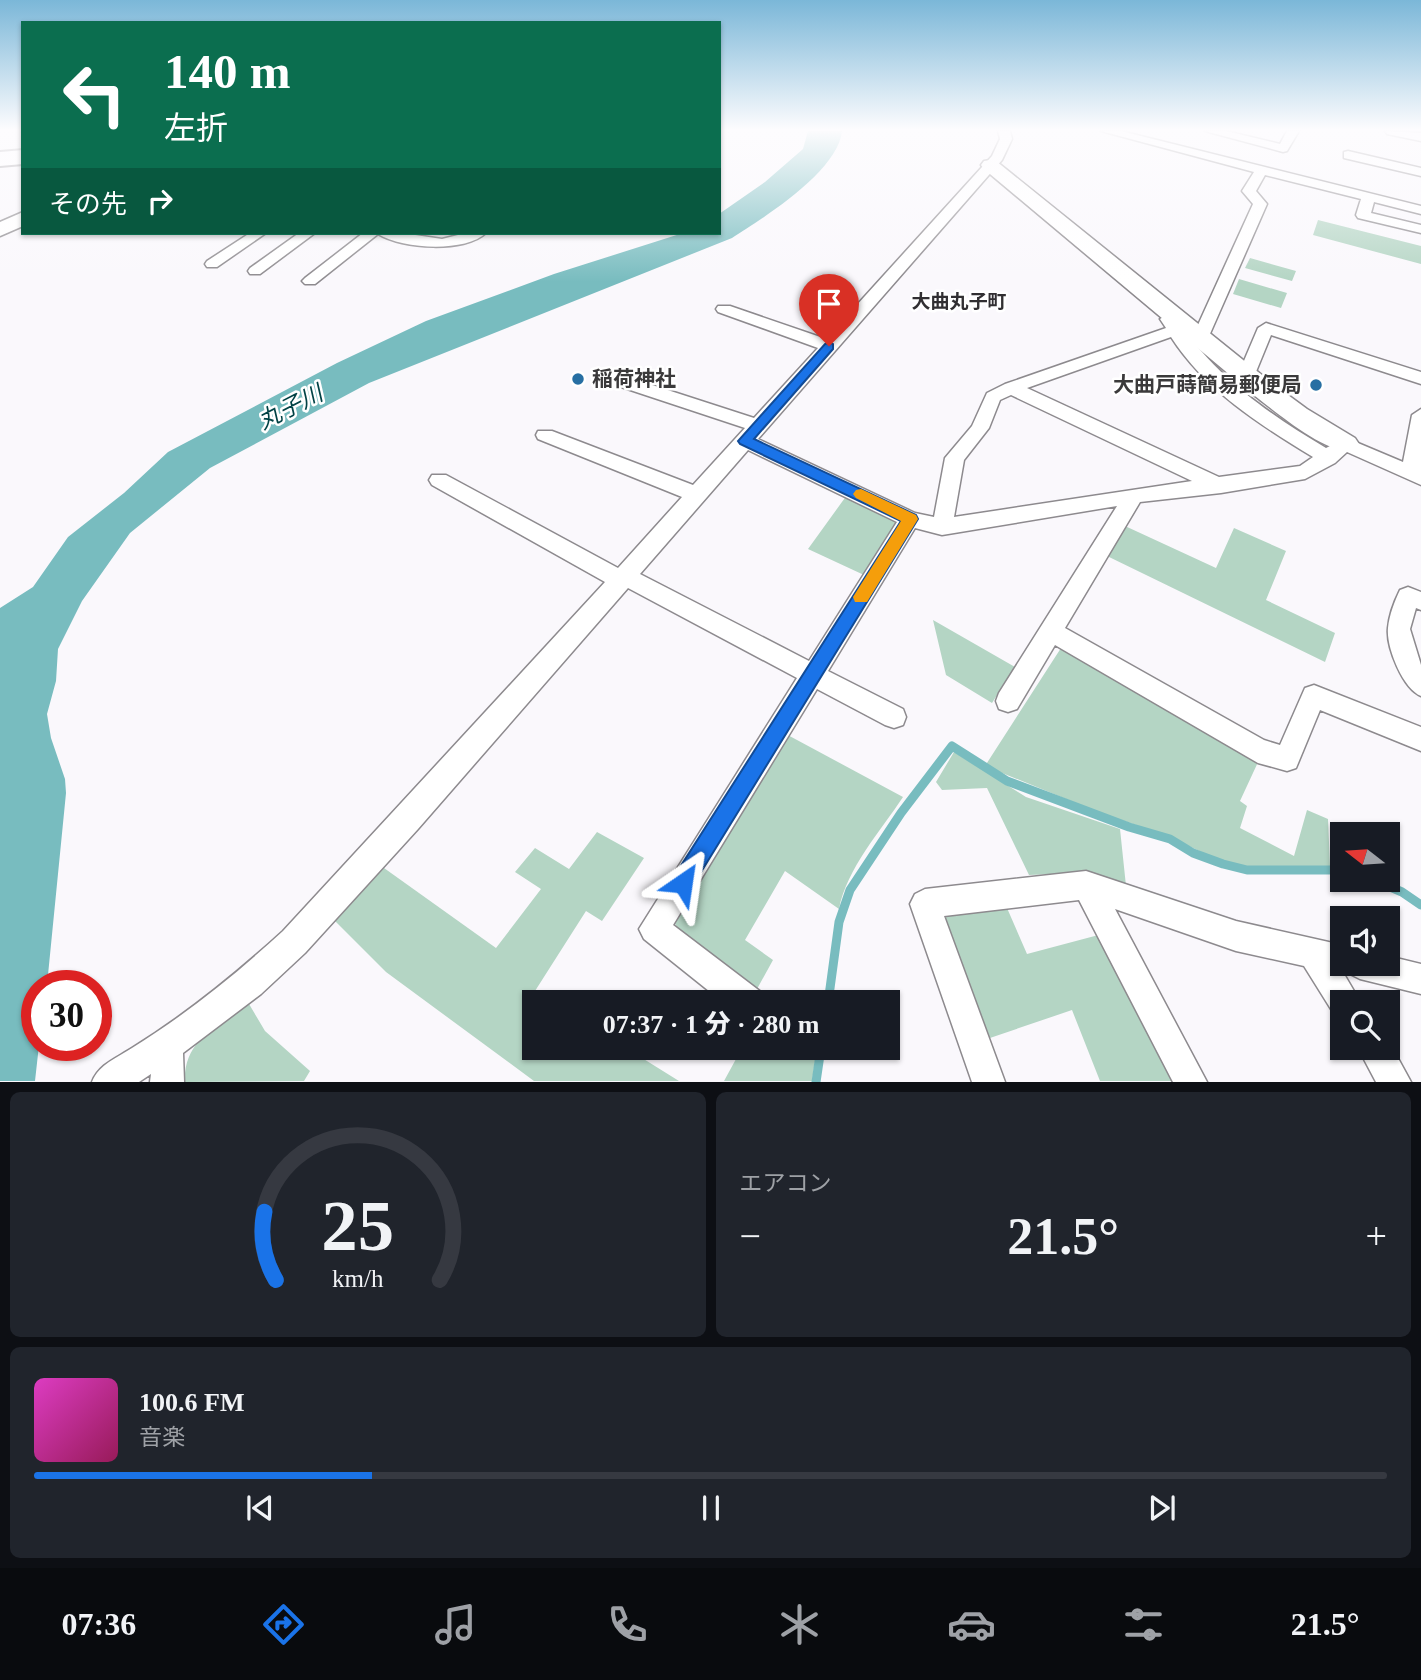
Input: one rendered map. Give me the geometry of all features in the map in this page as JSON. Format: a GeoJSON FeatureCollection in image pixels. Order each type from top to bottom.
{"type":"FeatureCollection","features":[{"type":"Feature","properties":{"kind":"street"},"geometry":{"type":"LineString","coordinates":[[108,1082],[167,1045],[250,983],[294,942],[408,819],[975,181]]}},
{"type":"Feature","properties":{"kind":"street"},"geometry":{"type":"LineString","coordinates":[[1011,181],[1247,375],[1298,415],[1346,444],[1415,475],[1421,415]]}},
{"type":"Feature","properties":{"kind":"street"},"geometry":{"type":"LineString","coordinates":[[1201,336],[1259,204],[1249,191],[1255,181]]}},
{"type":"Feature","properties":{"kind":"street"},"geometry":{"type":"LineString","coordinates":[[1309,181],[1421,210]]}},
{"type":"Feature","properties":{"kind":"street"},"geometry":{"type":"LineString","coordinates":[[1369,196],[1363,215],[1421,229]]}},
{"type":"Feature","properties":{"kind":"street"},"geometry":{"type":"LineString","coordinates":[[0,230],[21,219]]}},
{"type":"Feature","properties":{"kind":"street"},"geometry":{"type":"LineString","coordinates":[[212,264],[256,235]]}},
{"type":"Feature","properties":{"kind":"street"},"geometry":{"type":"LineString","coordinates":[[255,271],[306,235]]}},
{"type":"Feature","properties":{"kind":"street"},"geometry":{"type":"LineString","coordinates":[[310,281],[369,235]]}},
{"type":"Feature","properties":{"kind":"street"},"geometry":{"type":"LineString","coordinates":[[397,235],[440,245],[474,235]]}},
{"type":"Feature","properties":{"kind":"street"},"geometry":{"type":"LineString","coordinates":[[1158,301],[1174,330],[1213,376],[1257,415],[1328,458]]}},
{"type":"Feature","properties":{"kind":"street"},"geometry":{"type":"LineString","coordinates":[[724,309],[829,346]]}},
{"type":"Feature","properties":{"kind":"street"},"geometry":{"type":"LineString","coordinates":[[1247,375],[1266,328],[1421,379]]}},
{"type":"Feature","properties":{"kind":"street"},"geometry":{"type":"LineString","coordinates":[[942,527],[955,458],[980,428],[993,397],[1011,388],[1174,330]]}},
{"type":"Feature","properties":{"kind":"street"},"geometry":{"type":"LineString","coordinates":[[609,377],[752,433],[910,519],[942,527],[1305,472],[1346,444]]}},
{"type":"Feature","properties":{"kind":"street"},"geometry":{"type":"LineString","coordinates":[[1011,388],[1221,486]]}},
{"type":"Feature","properties":{"kind":"street"},"geometry":{"type":"LineString","coordinates":[[545,435],[697,495]]}},
{"type":"Feature","properties":{"kind":"street"},"geometry":{"type":"LineString","coordinates":[[439,480],[894,718]]}},
{"type":"Feature","properties":{"kind":"street"},"geometry":{"type":"LineString","coordinates":[[1008,701],[1053,632],[1134,496]]}},
{"type":"Feature","properties":{"kind":"street"},"geometry":{"type":"LineString","coordinates":[[733,990],[654,929],[910,519]]}},
{"type":"Feature","properties":{"kind":"street"},"geometry":{"type":"LineString","coordinates":[[1421,601],[1408,596],[1399,629],[1411,672],[1421,685]]}},
{"type":"Feature","properties":{"kind":"street"},"geometry":{"type":"LineString","coordinates":[[1053,632],[1258,751],[1268,754],[1287,759],[1314,696],[1421,739]]}},
{"type":"Feature","properties":{"kind":"street"},"geometry":{"type":"LineString","coordinates":[[1086,885],[1191,1082]]}},
{"type":"Feature","properties":{"kind":"street"},"geometry":{"type":"LineString","coordinates":[[989,1082],[925,904],[1086,885],[1236,936],[1330,957]]}},
{"type":"Feature","properties":{"kind":"street"},"geometry":{"type":"LineString","coordinates":[[1313,953],[1337,990]]}},
{"type":"Feature","properties":{"kind":"street"},"geometry":{"type":"LineString","coordinates":[[1400,974],[1421,979]]}},
{"type":"Feature","properties":{"kind":"street"},"geometry":{"type":"LineString","coordinates":[[167,1045],[167,1082]]}},
{"type":"Feature","properties":{"kind":"street"},"geometry":{"type":"LineString","coordinates":[[1381,1060],[1395,1082]]}},
{"type":"Feature","properties":{"kind":"green space"},"geometry":{"type":"Polygon","coordinates":[[[1318,220],[1421,246],[1421,264],[1313,235],[1318,220]]]}},
{"type":"Feature","properties":{"kind":"green space"},"geometry":{"type":"Polygon","coordinates":[[[1250,258],[1296,271],[1292,281],[1245,268],[1250,258]]]}},
{"type":"Feature","properties":{"kind":"green space"},"geometry":{"type":"Polygon","coordinates":[[[1239,279],[1287,293],[1281,308],[1233,294],[1239,279]]]}},
{"type":"Feature","properties":{"kind":"green space"},"geometry":{"type":"Polygon","coordinates":[[[847,495],[899,522],[864,575],[808,549],[847,495]]]}},
{"type":"Feature","properties":{"kind":"green space"},"geometry":{"type":"Polygon","coordinates":[[[1125,526],[1216,568],[1234,528],[1286,551],[1266,600],[1335,633],[1325,662],[1107,556],[1125,526]]]}},
{"type":"Feature","properties":{"kind":"green space"},"geometry":{"type":"Polygon","coordinates":[[[933,620],[1015,667],[992,703],[946,675],[933,620]]]}},
{"type":"Feature","properties":{"kind":"green space"},"geometry":{"type":"Polygon","coordinates":[[[1061,648],[1259,760],[1240,801],[1247,806],[1240,828],[1294,856],[1307,810],[1328,819],[1330,866],[1245,866],[1214,858],[1168,836],[1098,812],[985,766],[1061,648]]]}},
{"type":"Feature","properties":{"kind":"green space"},"geometry":{"type":"Polygon","coordinates":[[[784,733],[903,797],[849,879],[839,909],[785,871],[745,940],[773,960],[757,989],[682,936],[674,922],[784,733]]]}},
{"type":"Feature","properties":{"kind":"green space"},"geometry":{"type":"Polygon","coordinates":[[[954,752],[1026,797],[1120,829],[1126,886],[1080,873],[1029,875],[987,788],[942,790],[936,782],[954,752]]]}},
{"type":"Feature","properties":{"kind":"green space"},"geometry":{"type":"Polygon","coordinates":[[[597,832],[644,858],[602,921],[586,911],[536,990],[522,990],[522,1060],[645,1060],[679,1081],[534,1081],[386,972],[334,920],[384,868],[496,948],[541,889],[515,872],[535,848],[569,869],[597,832]]]}},
{"type":"Feature","properties":{"kind":"green space"},"geometry":{"type":"Polygon","coordinates":[[[1007,908],[1027,954],[1106,933],[1181,1081],[1100,1081],[1072,1010],[987,1039],[937,915],[1007,908]]]}},
{"type":"Feature","properties":{"kind":"green space"},"geometry":{"type":"Polygon","coordinates":[[[249,1004],[265,1031],[310,1071],[304,1081],[185,1082],[186,1067],[196,1044],[215,1027],[249,1004]]]}},
{"type":"Feature","properties":{"kind":"green space"},"geometry":{"type":"Polygon","coordinates":[[[735,1060],[815,1060],[812,1081],[724,1081],[735,1060]]]}},
{"type":"Feature","properties":{"kind":"water","name":"丸子川"},"geometry":{"type":"Polygon","coordinates":[[[766,181],[809,181],[763,218],[732,238],[369,383],[210,468],[130,533],[82,601],[58,649],[56,681],[47,714],[51,738],[65,779],[66,793],[48,970],[21,970],[21,1061],[37,1061],[35,1081],[0,1081],[0,608],[33,587],[68,537],[124,493],[168,452],[337,363],[426,321],[554,274],[677,235],[721,235],[721,213],[766,181]]]}},
{"type":"Feature","properties":{"kind":"waterway"},"geometry":{"type":"LineString","coordinates":[[830,990],[839,922],[850,890],[901,813],[951,747]]}},
{"type":"Feature","properties":{"kind":"waterway"},"geometry":{"type":"LineString","coordinates":[[954,747],[1007,781],[1129,827],[1170,839],[1193,853],[1223,864],[1247,870],[1330,870]]}},
{"type":"Feature","properties":{"kind":"waterway"},"geometry":{"type":"LineString","coordinates":[[1400,891],[1421,905]]}},
{"type":"Feature","properties":{"kind":"waterway"},"geometry":{"type":"LineString","coordinates":[[816,1082],[819,1060]]}},
{"type":"Feature","properties":{"kind":"slow traffic"},"geometry":{"type":"LineString","coordinates":[[861,494],[910,519],[861,597]]}},
{"type":"Feature","properties":{"kind":"place","name":"稲荷神社"},"geometry":{"type":"Point","coordinates":[578,379]}},
{"type":"Feature","properties":{"kind":"place","name":"大曲戸蒔簡易郵便局"},"geometry":{"type":"Point","coordinates":[1316,385]}},
{"type":"Feature","properties":{"kind":"district","name":"大曲丸子町"},"geometry":{"type":"Point","coordinates":[959,301]}},
{"type":"Feature","properties":{"kind":"route"},"geometry":{"type":"LineString","coordinates":[[683,883],[910,519],[841,484],[745,441],[829,346]]}}]}
